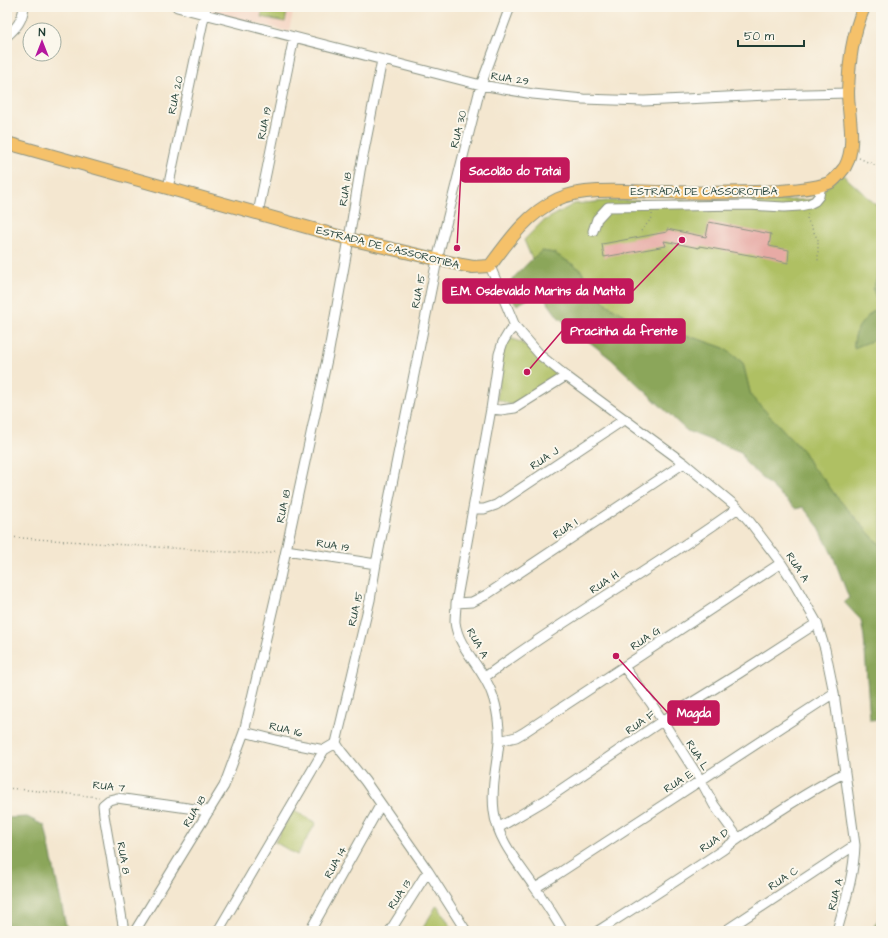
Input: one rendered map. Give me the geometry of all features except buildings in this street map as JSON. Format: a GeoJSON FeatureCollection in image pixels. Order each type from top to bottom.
{"type":"FeatureCollection","features":[{"type":"Feature","properties":{"kind":"main road","name":"ESTRADA DE CASSOROTIBA"},"geometry":{"type":"LineString","coordinates":[[7,143],[349,239],[472,267],[490,266],[518,229],[540,209],[558,198],[582,192],[614,191],[691,193],[769,191],[793,190],[830,182],[837,177],[850,154],[848,93],[851,52],[854,36],[864,7]]}},
{"type":"Feature","properties":{"kind":"street"},"geometry":{"type":"LineString","coordinates":[[7,36],[17,27],[22,17],[24,7]]}},
{"type":"Feature","properties":{"kind":"street","name":"RUA 29"},"geometry":{"type":"LineString","coordinates":[[177,7],[205,10],[294,37],[382,60],[481,85],[533,94],[583,99],[644,101],[848,93]]}},
{"type":"Feature","properties":{"kind":"street","name":"RUA 30"},"geometry":{"type":"LineString","coordinates":[[436,260],[481,85],[510,7]]}},
{"type":"Feature","properties":{"kind":"street","name":"RUA 20"},"geometry":{"type":"LineString","coordinates":[[168,188],[205,10]]}},
{"type":"Feature","properties":{"kind":"street","name":"RUA 19"},"geometry":{"type":"LineString","coordinates":[[258,213],[294,37]]}},
{"type":"Feature","properties":{"kind":"street","name":"RUA 18"},"geometry":{"type":"LineString","coordinates":[[135,931],[224,786],[244,732],[286,550],[329,350],[363,157],[382,60]]}},
{"type":"Feature","properties":{"kind":"street"},"geometry":{"type":"LineString","coordinates":[[593,231],[597,219],[608,207],[749,205],[784,207],[800,206],[815,201],[819,196],[821,185]]}},
{"type":"Feature","properties":{"kind":"street","name":"RUA 15"},"geometry":{"type":"LineString","coordinates":[[336,743],[370,600],[436,260]]}},
{"type":"Feature","properties":{"kind":"street","name":"RUA A"},"geometry":{"type":"LineString","coordinates":[[490,266],[515,326],[541,356],[684,463],[738,508],[781,563],[817,623],[825,649],[834,693],[855,845],[855,861],[852,879],[837,931]]}},
{"type":"Feature","properties":{"kind":"street","name":"RUA A"},"geometry":{"type":"LineString","coordinates":[[515,326],[503,342],[499,354],[474,509],[456,603],[455,621],[457,631],[463,644],[485,677],[492,693],[497,713],[499,741],[495,766],[493,801],[494,813],[498,828],[506,845],[564,931]]}},
{"type":"Feature","properties":{"kind":"street"},"geometry":{"type":"LineString","coordinates":[[491,409],[501,410],[515,408],[566,376]]}},
{"type":"Feature","properties":{"kind":"street","name":"RUA J"},"geometry":{"type":"LineString","coordinates":[[474,509],[484,509],[496,505],[625,419]]}},
{"type":"Feature","properties":{"kind":"street","name":"RUA I"},"geometry":{"type":"LineString","coordinates":[[456,603],[472,602],[479,599],[684,463]]}},
{"type":"Feature","properties":{"kind":"street","name":"RUA H"},"geometry":{"type":"LineString","coordinates":[[485,677],[522,650],[707,531],[738,508]]}},
{"type":"Feature","properties":{"kind":"street","name":"RUA 19"},"geometry":{"type":"LineString","coordinates":[[286,550],[376,564]]}},
{"type":"Feature","properties":{"kind":"street","name":"RUA G"},"geometry":{"type":"LineString","coordinates":[[499,741],[523,733],[781,563]]}},
{"type":"Feature","properties":{"kind":"street","name":"RUA F"},"geometry":{"type":"LineString","coordinates":[[498,828],[550,796],[662,721],[817,623]]}},
{"type":"Feature","properties":{"kind":"street","name":"RUA L"},"geometry":{"type":"LineString","coordinates":[[624,667],[650,703],[714,805],[738,838]]}},
{"type":"Feature","properties":{"kind":"street","name":"RUA E"},"geometry":{"type":"LineString","coordinates":[[535,888],[550,880],[834,693]]}},
{"type":"Feature","properties":{"kind":"street","name":"RUA 16"},"geometry":{"type":"LineString","coordinates":[[244,732],[324,750]]}},
{"type":"Feature","properties":{"kind":"street"},"geometry":{"type":"LineString","coordinates":[[218,931],[324,750],[336,743],[428,871],[465,931]]}},
{"type":"Feature","properties":{"kind":"street","name":"RUA D"},"geometry":{"type":"LineString","coordinates":[[598,931],[738,838],[816,788],[844,773]]}},
{"type":"Feature","properties":{"kind":"street","name":"RUA 7"},"geometry":{"type":"LineString","coordinates":[[117,798],[209,811]]}},
{"type":"Feature","properties":{"kind":"street","name":"RUA 8"},"geometry":{"type":"LineString","coordinates":[[117,798],[106,802],[103,805],[103,809],[124,931]]}},
{"type":"Feature","properties":{"kind":"street","name":"RUA 14"},"geometry":{"type":"LineString","coordinates":[[310,931],[381,804]]}},
{"type":"Feature","properties":{"kind":"street","name":"RUA C"},"geometry":{"type":"LineString","coordinates":[[725,931],[855,845]]}},
{"type":"Feature","properties":{"kind":"street","name":"RUA 13"},"geometry":{"type":"LineString","coordinates":[[390,931],[428,871]]}},
{"type":"Feature","properties":{"kind":"path"},"geometry":{"type":"LineString","coordinates":[[850,154],[881,168]]}},
{"type":"Feature","properties":{"kind":"path"},"geometry":{"type":"LineString","coordinates":[[809,204],[807,219],[818,240],[818,261]]}},
{"type":"Feature","properties":{"kind":"path"},"geometry":{"type":"LineString","coordinates":[[641,231],[652,218],[654,207]]}},
{"type":"Feature","properties":{"kind":"path"},"geometry":{"type":"LineString","coordinates":[[7,537],[261,554],[286,550]]}},
{"type":"Feature","properties":{"kind":"path","name":"RUA 7"},"geometry":{"type":"LineString","coordinates":[[7,788],[117,798]]}},
{"type":"Feature","properties":{"kind":"shaded area"},"geometry":{"type":"Polygon","coordinates":[[[211,7],[294,7],[289,32],[210,11],[211,7]]]}},
{"type":"Feature","properties":{"kind":"green space"},"geometry":{"type":"Polygon","coordinates":[[[264,7],[288,7],[285,22],[261,17],[264,7]]]}},
{"type":"Feature","properties":{"kind":"green space"},"geometry":{"type":"Polygon","coordinates":[[[842,174],[881,209],[881,267],[873,289],[879,306],[861,324],[854,340],[854,347],[881,337],[881,545],[835,495],[824,479],[812,467],[803,451],[751,396],[743,363],[724,348],[698,339],[677,334],[653,332],[606,304],[588,282],[580,269],[554,253],[542,251],[532,259],[524,240],[542,222],[574,204],[607,201],[812,200],[842,174]]]}},
{"type":"Feature","properties":{"kind":"green space"},"geometry":{"type":"Polygon","coordinates":[[[542,251],[554,253],[580,269],[588,282],[606,304],[653,332],[677,334],[698,339],[724,348],[743,363],[751,396],[803,451],[812,467],[824,479],[835,495],[881,545],[881,719],[870,720],[864,637],[861,620],[844,602],[849,598],[833,556],[818,526],[803,507],[796,509],[746,463],[741,452],[687,431],[611,359],[558,317],[540,292],[517,305],[507,294],[507,284],[542,251]]]}},
{"type":"Feature","properties":{"kind":"green space"},"geometry":{"type":"Polygon","coordinates":[[[881,267],[881,337],[854,348],[854,340],[858,329],[864,320],[879,306],[873,289],[881,267]]]}},
{"type":"Feature","properties":{"kind":"green space"},"geometry":{"type":"Polygon","coordinates":[[[510,338],[517,340],[530,348],[548,364],[556,376],[554,382],[511,405],[497,399],[503,344],[510,338]]]}},
{"type":"Feature","properties":{"kind":"green space"},"geometry":{"type":"Polygon","coordinates":[[[293,810],[316,823],[297,855],[275,842],[293,810]]]}},
{"type":"Feature","properties":{"kind":"green space"},"geometry":{"type":"Polygon","coordinates":[[[27,817],[45,826],[67,931],[7,931],[7,818],[27,817]]]}},
{"type":"Feature","properties":{"kind":"green space"},"geometry":{"type":"Polygon","coordinates":[[[437,905],[452,928],[450,931],[421,931],[437,905]]]}},
{"type":"Feature","properties":{"kind":"green space"},"geometry":{"type":"Polygon","coordinates":[[[881,915],[881,931],[871,931],[881,915]]]}},
{"type":"Feature","properties":{"kind":"place","name":"E.M. Osdevaldo Marins da Matta"},"geometry":{"type":"Point","coordinates":[682,240]}},
{"type":"Feature","properties":{"kind":"place","name":"Sacolão do Tatai"},"geometry":{"type":"Point","coordinates":[457,248]}},
{"type":"Feature","properties":{"kind":"place","name":"Pracinha da frente"},"geometry":{"type":"Point","coordinates":[527,372]}},
{"type":"Feature","properties":{"kind":"place","name":"Magda"},"geometry":{"type":"Point","coordinates":[616,656]}}]}
